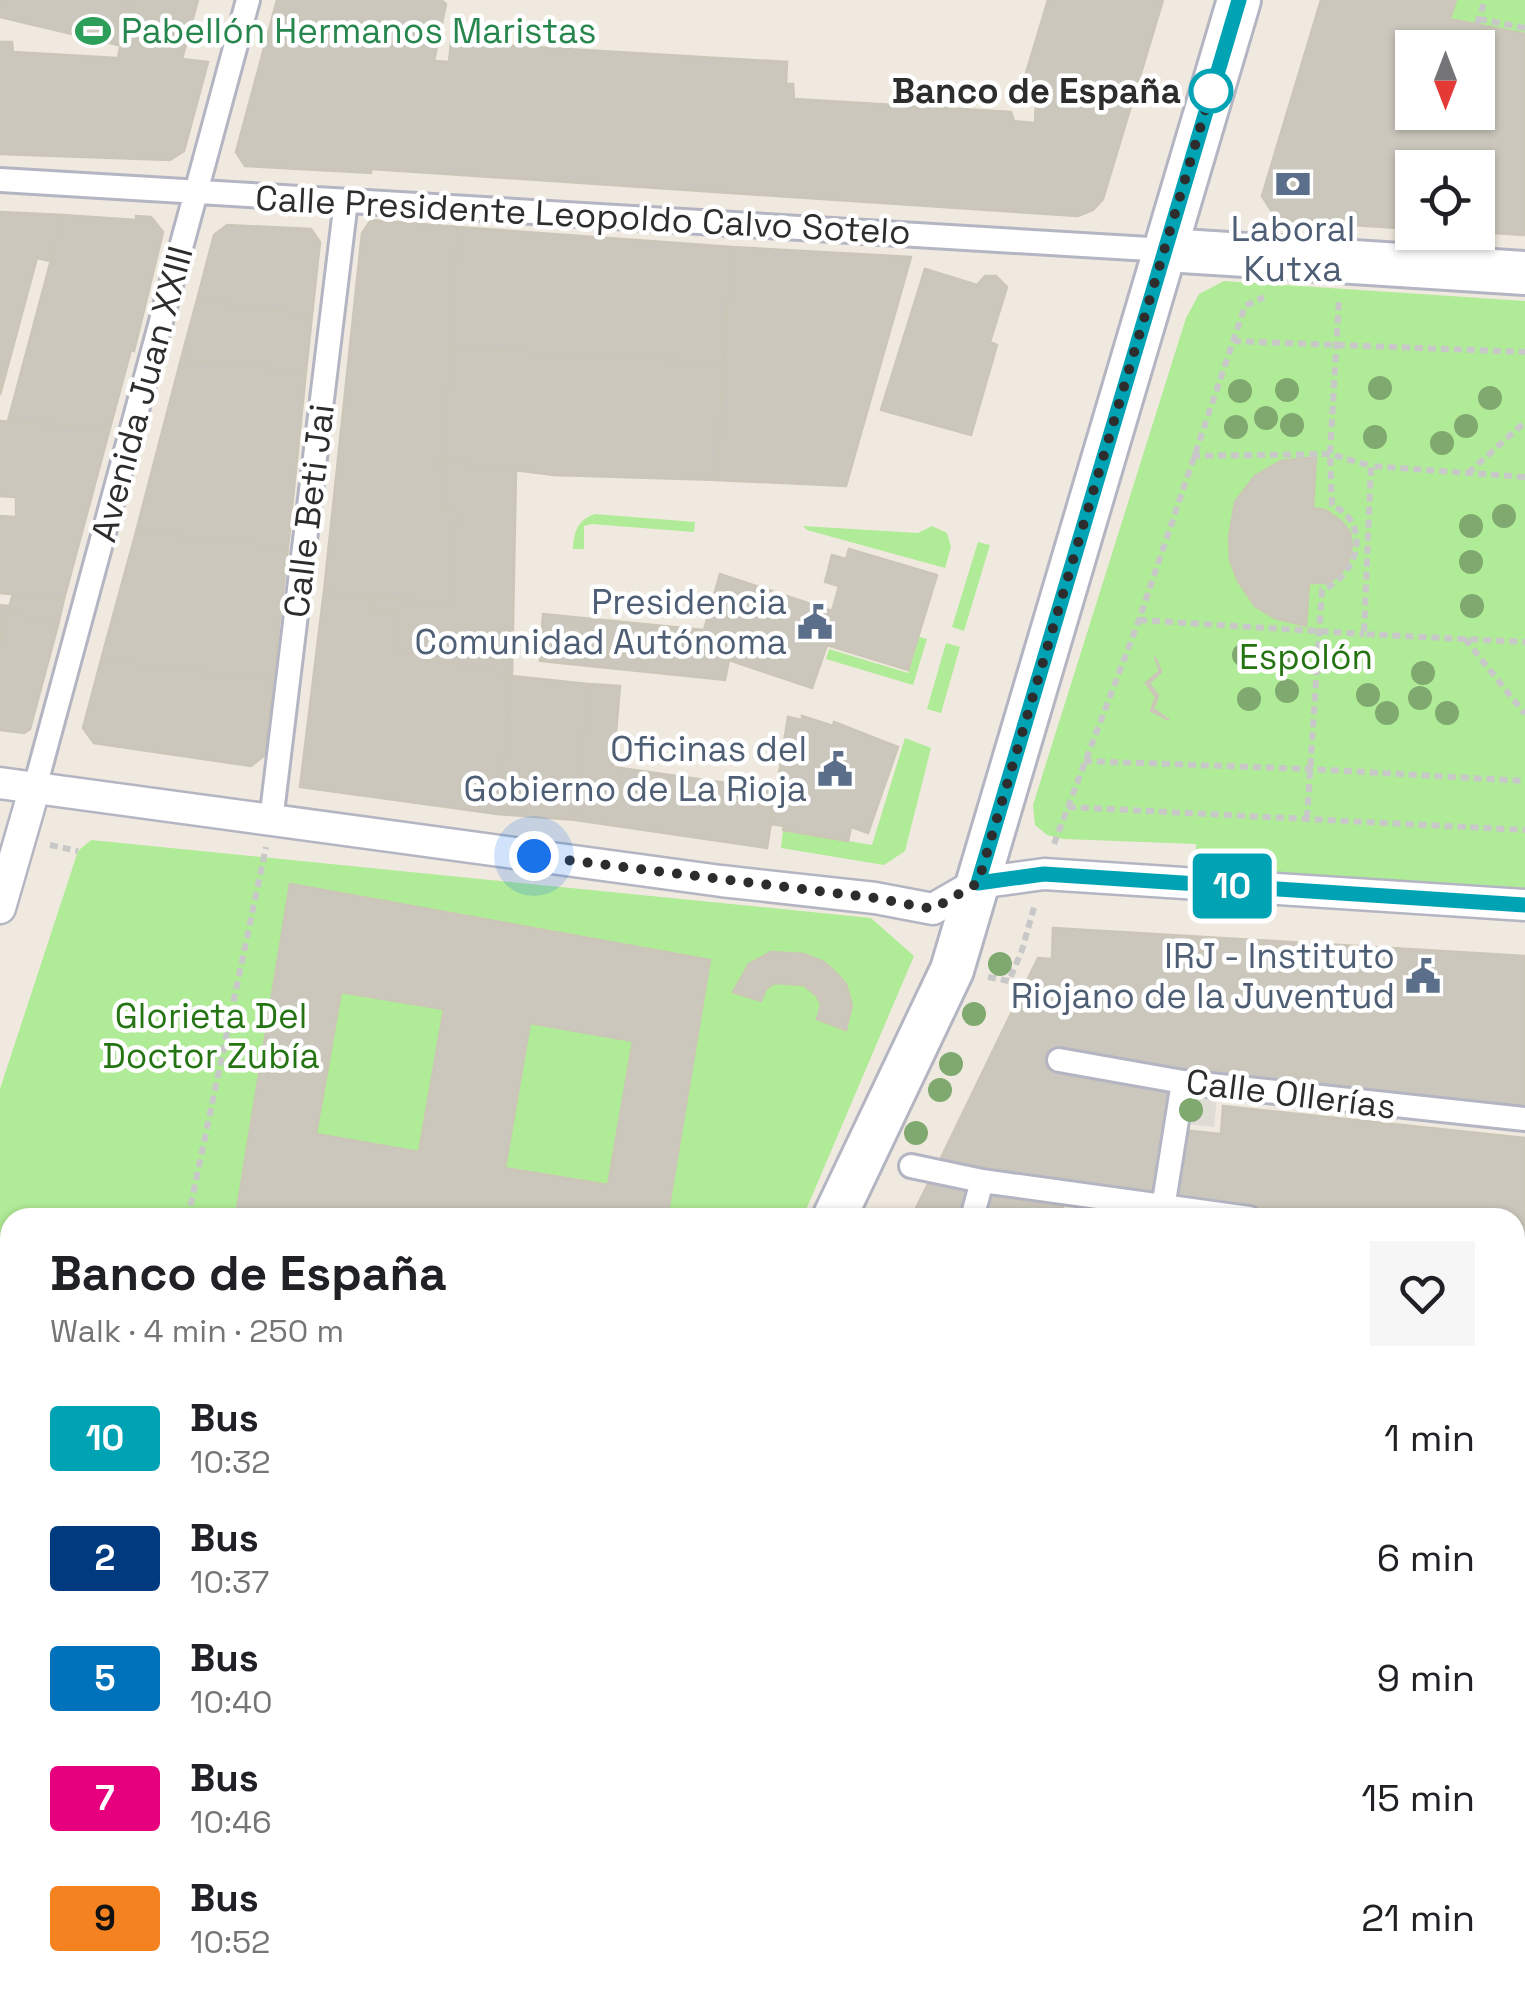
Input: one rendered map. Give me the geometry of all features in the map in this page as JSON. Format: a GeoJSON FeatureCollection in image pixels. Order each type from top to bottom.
{"type":"FeatureCollection","features":[{"type":"Feature","properties":{"kind":"main road"},"geometry":{"type":"LineString","coordinates":[[839,1208],[952,970],[1239,0]]}},
{"type":"Feature","properties":{"kind":"main road"},"geometry":{"type":"LineString","coordinates":[[1166,250],[1525,273]]}},
{"type":"Feature","properties":{"kind":"street","name":"Avenida Juan XXIII"},"geometry":{"type":"LineString","coordinates":[[35,788],[248,0]]}},
{"type":"Feature","properties":{"kind":"street","name":"Calle Presidente Leopoldo Calvo Sotelo"},"geometry":{"type":"LineString","coordinates":[[0,180],[1166,250]]}},
{"type":"Feature","properties":{"kind":"street","name":"Calle Beti Jai"},"geometry":{"type":"LineString","coordinates":[[271,821],[346,201]]}},
{"type":"Feature","properties":{"kind":"street"},"geometry":{"type":"LineString","coordinates":[[0,783],[721,881],[875,898],[933,909],[978,883],[1044,874],[1525,905]]}},
{"type":"Feature","properties":{"kind":"street"},"geometry":{"type":"LineString","coordinates":[[0,908],[35,788]]}},
{"type":"Feature","properties":{"kind":"street","name":"Calle Ollerías"},"geometry":{"type":"LineString","coordinates":[[1059,1060],[1183,1082],[1525,1120]]}},
{"type":"Feature","properties":{"kind":"street"},"geometry":{"type":"LineString","coordinates":[[910,1166],[982,1181],[1164,1208],[1183,1082]]}},
{"type":"Feature","properties":{"kind":"street"},"geometry":{"type":"LineString","coordinates":[[975,1208],[982,1181]]}},
{"type":"Feature","properties":{"kind":"path"},"geometry":{"type":"LineString","coordinates":[[1485,0],[1478,21],[1525,28]]}},
{"type":"Feature","properties":{"kind":"path"},"geometry":{"type":"LineString","coordinates":[[1022,950],[1044,874],[1138,620],[1245,306],[1262,297]]}},
{"type":"Feature","properties":{"kind":"path"},"geometry":{"type":"LineString","coordinates":[[1307,818],[1322,590],[1336,584],[1352,566],[1356,549],[1352,524],[1344,510],[1332,505],[1330,454],[1340,300]]}},
{"type":"Feature","properties":{"kind":"path"},"geometry":{"type":"LineString","coordinates":[[1233,340],[1525,352]]}},
{"type":"Feature","properties":{"kind":"path"},"geometry":{"type":"LineString","coordinates":[[1468,474],[1525,422]]}},
{"type":"Feature","properties":{"kind":"path"},"geometry":{"type":"LineString","coordinates":[[1192,456],[1330,454],[1372,466],[1525,478]]}},
{"type":"Feature","properties":{"kind":"path"},"geometry":{"type":"LineString","coordinates":[[1364,634],[1372,466]]}},
{"type":"Feature","properties":{"kind":"path"},"geometry":{"type":"LineString","coordinates":[[1138,620],[1525,642]]}},
{"type":"Feature","properties":{"kind":"path"},"geometry":{"type":"LineString","coordinates":[[1465,639],[1525,714]]}},
{"type":"Feature","properties":{"kind":"path"},"geometry":{"type":"LineString","coordinates":[[1084,761],[1525,781]]}},
{"type":"Feature","properties":{"kind":"path"},"geometry":{"type":"LineString","coordinates":[[1068,807],[1525,830]]}},
{"type":"Feature","properties":{"kind":"path"},"geometry":{"type":"LineString","coordinates":[[190,1208],[271,821]]}},
{"type":"Feature","properties":{"kind":"green space"},"geometry":{"type":"Polygon","coordinates":[[[1456,0],[1525,0],[1525,34],[1450,19],[1456,0]]]}},
{"type":"Feature","properties":{"kind":"green space","name":"Espolón"},"geometry":{"type":"Polygon","coordinates":[[[1224,281],[1525,301],[1525,888],[1195,868],[1196,844],[1063,839],[1047,835],[1035,825],[1033,805],[1186,318],[1199,294],[1224,281]]]}},
{"type":"Feature","properties":{"kind":"green space"},"geometry":{"type":"Polygon","coordinates":[[[595,514],[695,522],[694,532],[591,524],[584,526],[584,549],[573,549],[578,527],[595,514]]]}},
{"type":"Feature","properties":{"kind":"green space"},"geometry":{"type":"Polygon","coordinates":[[[803,526],[918,533],[932,526],[947,533],[951,547],[945,568],[803,526]]]}},
{"type":"Feature","properties":{"kind":"green space"},"geometry":{"type":"Polygon","coordinates":[[[978,542],[990,545],[964,631],[952,627],[978,542]]]}},
{"type":"Feature","properties":{"kind":"green space"},"geometry":{"type":"Polygon","coordinates":[[[919,637],[927,639],[913,685],[826,659],[829,649],[908,673],[919,637]]]}},
{"type":"Feature","properties":{"kind":"green space"},"geometry":{"type":"Polygon","coordinates":[[[946,643],[960,647],[941,713],[927,709],[946,643]]]}},
{"type":"Feature","properties":{"kind":"green space"},"geometry":{"type":"Polygon","coordinates":[[[905,738],[931,748],[905,851],[884,865],[781,848],[783,830],[872,845],[905,738]]]}},
{"type":"Feature","properties":{"kind":"green space","name":"Glorieta Del Doctor Zubía"},"geometry":{"type":"Polygon","coordinates":[[[91,840],[871,918],[914,956],[807,1208],[0,1208],[0,1089],[78,851],[91,840]]]}},
{"type":"Feature","properties":{"kind":"shaded area"},"geometry":{"type":"Polygon","coordinates":[[[1183,1082],[1218,1086],[1214,1127],[1176,1123],[1183,1082]]]}},
{"type":"Feature","properties":{"kind":"building","name":"Pabellón Hermanos Maristas"},"geometry":{"type":"Polygon","coordinates":[[[0,0],[129,0],[122,46],[0,17],[0,0]]]}},
{"type":"Feature","properties":{"kind":"building"},"geometry":{"type":"Polygon","coordinates":[[[129,0],[198,0],[182,59],[208,62],[184,151],[170,160],[0,154],[0,42],[12,42],[13,52],[118,58],[129,0]]]}},
{"type":"Feature","properties":{"kind":"building"},"geometry":{"type":"Polygon","coordinates":[[[277,0],[441,0],[446,4],[434,61],[449,62],[451,42],[787,62],[786,84],[793,84],[794,99],[1011,112],[1014,121],[1035,123],[1036,100],[1025,100],[1020,93],[1048,0],[1163,0],[1103,199],[1093,210],[1078,216],[371,169],[371,173],[245,166],[236,152],[277,0]]]}},
{"type":"Feature","properties":{"kind":"building"},"geometry":{"type":"Polygon","coordinates":[[[1321,0],[1456,0],[1450,19],[1525,34],[1525,235],[1495,233],[1495,150],[1395,150],[1395,228],[1277,220],[1262,196],[1321,0]]]}},
{"type":"Feature","properties":{"kind":"building"},"geometry":{"type":"Polygon","coordinates":[[[0,212],[63,215],[50,261],[37,258],[0,395],[0,212]]]}},
{"type":"Feature","properties":{"kind":"building"},"geometry":{"type":"Polygon","coordinates":[[[63,215],[136,220],[136,216],[151,217],[163,232],[134,351],[131,350],[110,428],[8,421],[63,215]]]}},
{"type":"Feature","properties":{"kind":"building"},"geometry":{"type":"Polygon","coordinates":[[[371,220],[457,227],[453,348],[440,461],[441,511],[457,511],[450,604],[324,591],[362,233],[371,220]]]}},
{"type":"Feature","properties":{"kind":"building"},"geometry":{"type":"Polygon","coordinates":[[[227,225],[311,229],[320,242],[312,315],[197,300],[214,235],[227,225]]]}},
{"type":"Feature","properties":{"kind":"building"},"geometry":{"type":"Polygon","coordinates":[[[457,227],[731,247],[723,363],[453,348],[457,227]]]}},
{"type":"Feature","properties":{"kind":"building"},"geometry":{"type":"Polygon","coordinates":[[[731,247],[911,257],[846,486],[717,480],[731,247]]]}},
{"type":"Feature","properties":{"kind":"building"},"geometry":{"type":"Polygon","coordinates":[[[925,269],[977,285],[985,276],[996,276],[1007,287],[990,342],[997,345],[971,435],[881,410],[925,269]]]}},
{"type":"Feature","properties":{"kind":"building"},"geometry":{"type":"Polygon","coordinates":[[[197,300],[312,315],[306,372],[181,359],[197,300]]]}},
{"type":"Feature","properties":{"kind":"building"},"geometry":{"type":"Polygon","coordinates":[[[453,348],[723,363],[717,480],[554,475],[440,461],[453,348]]]}},
{"type":"Feature","properties":{"kind":"building"},"geometry":{"type":"Polygon","coordinates":[[[181,359],[306,372],[288,547],[136,532],[181,359]]]}},
{"type":"Feature","properties":{"kind":"building"},"geometry":{"type":"Polygon","coordinates":[[[0,421],[110,428],[64,599],[0,593],[0,516],[16,517],[16,497],[0,496],[0,421]]]}},
{"type":"Feature","properties":{"kind":"building"},"geometry":{"type":"Polygon","coordinates":[[[1316,457],[1313,508],[1325,510],[1341,521],[1350,532],[1352,546],[1348,563],[1340,574],[1328,583],[1309,583],[1306,626],[1275,618],[1255,606],[1238,581],[1230,560],[1229,538],[1235,502],[1255,476],[1281,461],[1316,457]]]}},
{"type":"Feature","properties":{"kind":"building"},"geometry":{"type":"Polygon","coordinates":[[[440,461],[516,470],[512,676],[400,652],[399,614],[373,614],[373,597],[450,604],[457,511],[441,511],[440,461]]]}},
{"type":"Feature","properties":{"kind":"building"},"geometry":{"type":"Polygon","coordinates":[[[136,532],[288,547],[273,680],[101,660],[136,532]]]}},
{"type":"Feature","properties":{"kind":"building","name":"Presidencia Comunidad Autónoma"},"geometry":{"type":"Polygon","coordinates":[[[849,549],[937,575],[908,670],[827,645],[812,688],[729,660],[725,680],[540,661],[543,614],[704,630],[720,574],[832,611],[839,586],[825,582],[832,555],[846,559],[849,549]]]}},
{"type":"Feature","properties":{"kind":"building"},"geometry":{"type":"Polygon","coordinates":[[[324,591],[373,597],[373,614],[399,614],[400,652],[512,676],[498,814],[300,787],[324,591]]]}},
{"type":"Feature","properties":{"kind":"building"},"geometry":{"type":"Polygon","coordinates":[[[13,594],[64,599],[58,625],[8,611],[13,594]]]}},
{"type":"Feature","properties":{"kind":"building"},"geometry":{"type":"Polygon","coordinates":[[[0,605],[10,606],[0,643],[0,605]]]}},
{"type":"Feature","properties":{"kind":"building"},"geometry":{"type":"Polygon","coordinates":[[[8,611],[58,625],[30,729],[24,733],[0,730],[0,643],[8,611]]]}},
{"type":"Feature","properties":{"kind":"building"},"geometry":{"type":"Polygon","coordinates":[[[1155,657],[1161,672],[1149,683],[1158,696],[1153,709],[1169,720],[1151,711],[1156,697],[1146,683],[1160,671],[1155,657]]]}},
{"type":"Feature","properties":{"kind":"building"},"geometry":{"type":"Polygon","coordinates":[[[101,660],[273,680],[265,755],[251,766],[94,743],[83,728],[101,660]]]}},
{"type":"Feature","properties":{"kind":"building"},"geometry":{"type":"Polygon","coordinates":[[[512,676],[589,684],[575,820],[498,814],[512,676]]]}},
{"type":"Feature","properties":{"kind":"building"},"geometry":{"type":"Polygon","coordinates":[[[589,684],[620,686],[613,767],[776,790],[767,848],[575,820],[589,684]]]}},
{"type":"Feature","properties":{"kind":"building","name":"Oficinas del Gobierno de La Rioja"},"geometry":{"type":"Polygon","coordinates":[[[802,716],[833,726],[834,722],[898,747],[868,833],[851,827],[848,841],[783,830],[784,826],[771,824],[788,717],[802,720],[802,716]]]}},
{"type":"Feature","properties":{"kind":"building"},"geometry":{"type":"Polygon","coordinates":[[[290,884],[710,960],[669,1208],[237,1208],[290,884]],[[341,992],[316,1134],[419,1152],[444,1009],[341,992]],[[530,1023],[505,1168],[608,1185],[633,1041],[530,1023]]]}},
{"type":"Feature","properties":{"kind":"building"},"geometry":{"type":"Polygon","coordinates":[[[1053,928],[1525,956],[1525,1108],[1116,1062],[1055,1049],[1048,1070],[1173,1090],[1156,1198],[1069,1186],[1071,1178],[1052,1177],[1052,1182],[939,1162],[1038,958],[1052,959],[1053,928]]]}},
{"type":"Feature","properties":{"kind":"building"},"geometry":{"type":"Polygon","coordinates":[[[771,952],[804,954],[824,962],[836,973],[846,984],[852,1005],[846,1030],[817,1019],[821,1005],[804,985],[774,983],[761,1001],[733,992],[749,964],[771,952]]]}},
{"type":"Feature","properties":{"kind":"building"},"geometry":{"type":"Polygon","coordinates":[[[1223,1106],[1525,1138],[1525,1208],[1236,1208],[1174,1200],[1183,1130],[1221,1134],[1223,1106]]]}},
{"type":"Feature","properties":{"kind":"building"},"geometry":{"type":"Polygon","coordinates":[[[930,1180],[968,1189],[963,1208],[916,1208],[930,1180]]]}},
{"type":"Feature","properties":{"kind":"building"},"geometry":{"type":"Polygon","coordinates":[[[989,1196],[1063,1206],[1063,1208],[986,1208],[989,1196]]]}},
{"type":"Feature","properties":{"kind":"bus line","name":"10"},"geometry":{"type":"LineString","coordinates":[[1239,0],[978,883],[1044,874],[1525,905]]}},
{"type":"Feature","properties":{"kind":"place","name":"Pabellón Hermanos Maristas"},"geometry":{"type":"Point","coordinates":[93,31]}},
{"type":"Feature","properties":{"kind":"place","name":"Banco de España"},"geometry":{"type":"Point","coordinates":[1211,91]}},
{"type":"Feature","properties":{"kind":"place","name":"Laboral Kutxa"},"geometry":{"type":"Point","coordinates":[1293,184]}},
{"type":"Feature","properties":{"kind":"place","name":"Presidencia Comunidad Autónoma"},"geometry":{"type":"Point","coordinates":[815,622]}},
{"type":"Feature","properties":{"kind":"place","name":"Oficinas del Gobierno de La Rioja"},"geometry":{"type":"Point","coordinates":[835,769]}},
{"type":"Feature","properties":{"kind":"place","name":"IRJ - Instituto Riojano de la Juventud"},"geometry":{"type":"Point","coordinates":[1423,976]}},
{"type":"Feature","properties":{"kind":"route"},"geometry":{"type":"LineString","coordinates":[[534,856],[875,898],[933,909],[978,883],[1211,91]]}}]}
